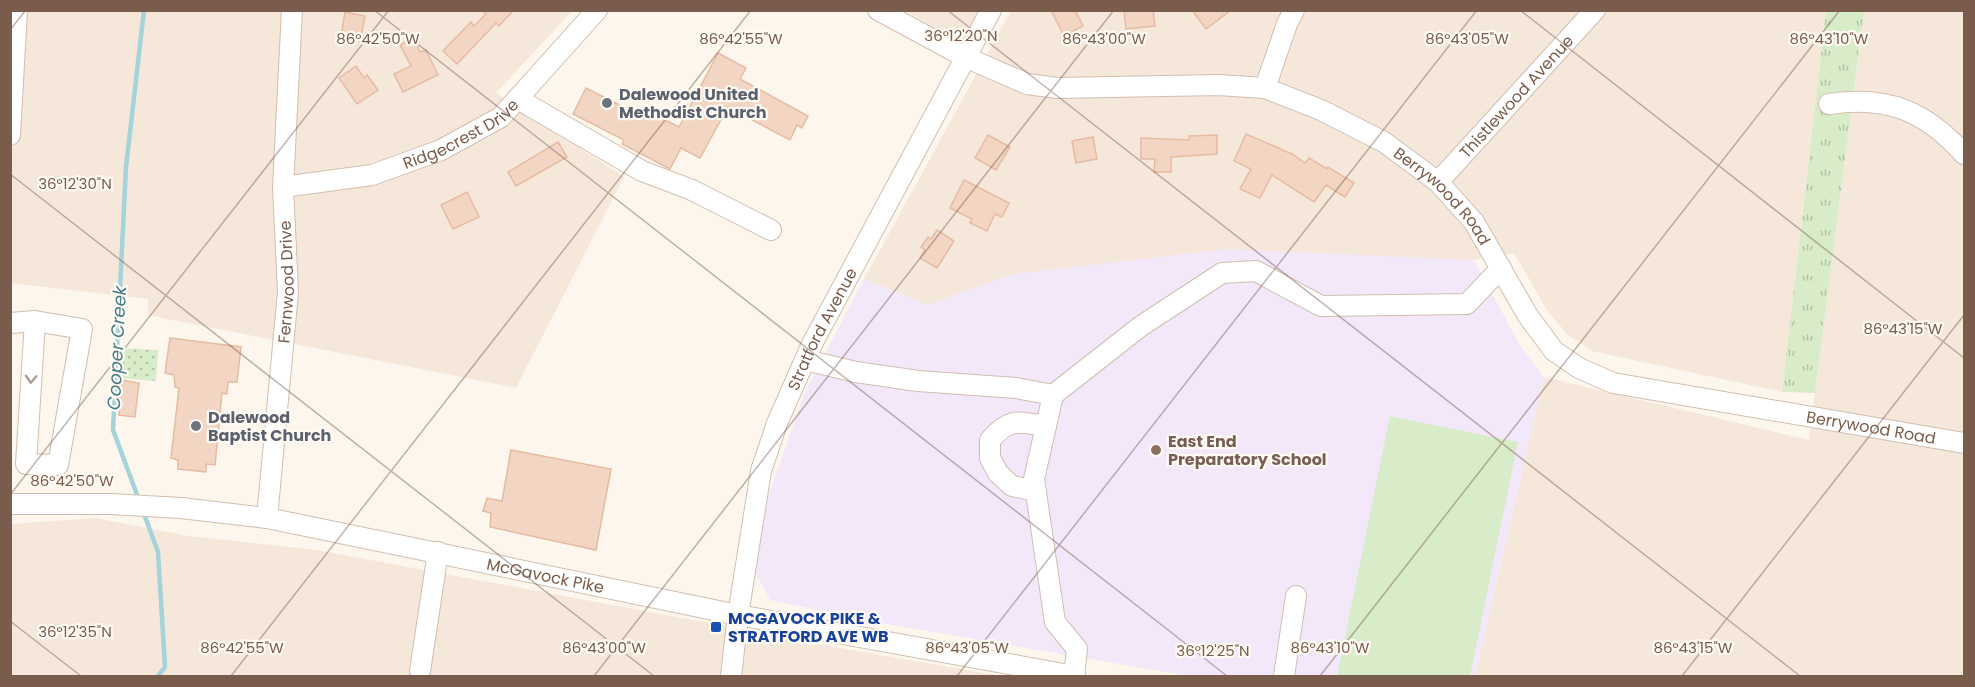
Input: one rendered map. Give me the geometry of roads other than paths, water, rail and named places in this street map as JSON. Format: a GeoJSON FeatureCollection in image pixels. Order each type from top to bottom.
{"type":"FeatureCollection","features":[{"type":"Feature","properties":{"kind":"street"},"geometry":{"type":"LineString","coordinates":[[10,135],[17,10]]}},
{"type":"Feature","properties":{"kind":"street","name":"Fernwood Drive"},"geometry":{"type":"LineString","coordinates":[[267,518],[288,292],[283,187],[292,10]]}},
{"type":"Feature","properties":{"kind":"street","name":"Ridgecrest Drive"},"geometry":{"type":"LineString","coordinates":[[283,187],[372,176],[441,150],[501,117],[597,10]]}},
{"type":"Feature","properties":{"kind":"street","name":"Berrywood Road"},"geometry":{"type":"LineString","coordinates":[[878,10],[965,57],[1027,84],[1057,88],[1218,85],[1265,88],[1321,110],[1384,142],[1438,182],[1474,222],[1528,316],[1554,351],[1579,368],[1613,383],[1965,443]]}},
{"type":"Feature","properties":{"kind":"street","name":"Stratford Avenue"},"geometry":{"type":"LineString","coordinates":[[731,676],[738,615],[761,471],[777,423],[805,360],[991,10]]}},
{"type":"Feature","properties":{"kind":"street"},"geometry":{"type":"LineString","coordinates":[[1265,88],[1294,10]]}},
{"type":"Feature","properties":{"kind":"street","name":"Thistlewood Avenue"},"geometry":{"type":"LineString","coordinates":[[1438,182],[1595,10]]}},
{"type":"Feature","properties":{"kind":"street"},"geometry":{"type":"LineString","coordinates":[[518,99],[642,171],[692,190],[771,230]]}},
{"type":"Feature","properties":{"kind":"street"},"geometry":{"type":"LineString","coordinates":[[1829,104],[1854,100],[1883,102],[1921,117],[1965,154]]}},
{"type":"Feature","properties":{"kind":"street"},"geometry":{"type":"LineString","coordinates":[[1074,676],[1077,649],[1055,622],[1034,479],[1053,395],[1141,326],[1222,273],[1256,271],[1321,306],[1467,304],[1501,268]]}},
{"type":"Feature","properties":{"kind":"street"},"geometry":{"type":"LineString","coordinates":[[10,323],[34,321],[82,329],[58,465],[26,464],[34,321]]}},
{"type":"Feature","properties":{"kind":"street"},"geometry":{"type":"LineString","coordinates":[[805,360],[856,372],[918,381],[1016,388],[1053,395]]}},
{"type":"Feature","properties":{"kind":"street"},"geometry":{"type":"LineString","coordinates":[[1036,491],[1012,486],[998,472],[990,458],[990,440],[1001,427],[1016,422],[1046,426]]}},
{"type":"Feature","properties":{"kind":"street","name":"McGavock Pike"},"geometry":{"type":"LineString","coordinates":[[10,504],[181,507],[267,518],[738,615],[1074,676]]}},
{"type":"Feature","properties":{"kind":"street"},"geometry":{"type":"LineString","coordinates":[[420,671],[438,552]]}},
{"type":"Feature","properties":{"kind":"street"},"geometry":{"type":"LineString","coordinates":[[1284,676],[1296,596]]}},
{"type":"Feature","properties":{"kind":"waterway","name":"Cooper Creek"},"geometry":{"type":"LineString","coordinates":[[139,500],[113,430],[126,167],[144,10]]}},
{"type":"Feature","properties":{"kind":"waterway","name":"Cooper Creek"},"geometry":{"type":"LineString","coordinates":[[143,511],[158,552],[165,667],[158,676]]}},
{"type":"Feature","properties":{"kind":"place","name":"Dalewood United Methodist Church"},"geometry":{"type":"Point","coordinates":[607,103]}},
{"type":"Feature","properties":{"kind":"place","name":"Dalewood Baptist Church"},"geometry":{"type":"Point","coordinates":[196,426]}},
{"type":"Feature","properties":{"kind":"place","name":"East End Preparatory School"},"geometry":{"type":"Point","coordinates":[1156,450]}},
{"type":"Feature","properties":{"kind":"place","name":"MCGAVOCK PIKE & STRATFORD AVE WB"},"geometry":{"type":"Point","coordinates":[716,627]}}]}
